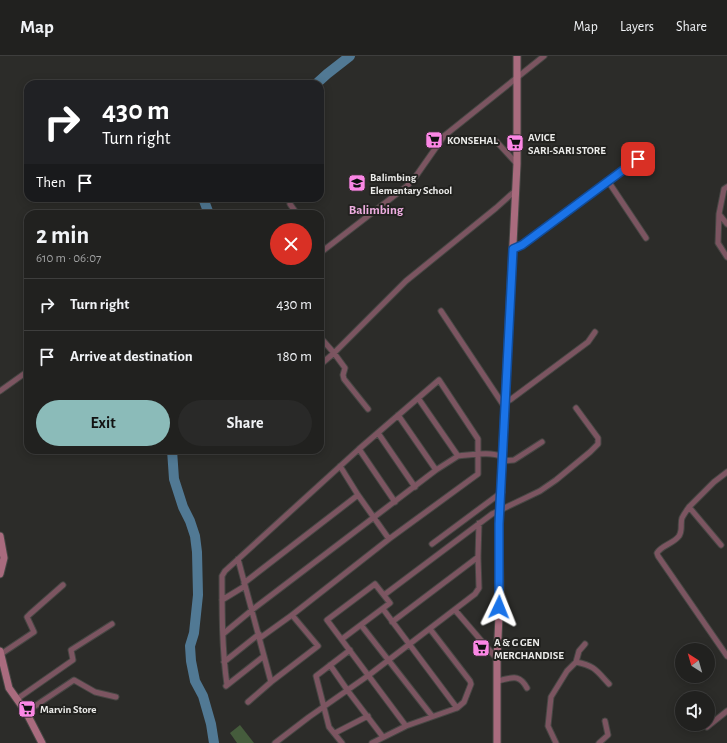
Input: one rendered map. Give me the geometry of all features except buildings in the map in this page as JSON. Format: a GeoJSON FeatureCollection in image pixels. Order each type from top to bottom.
{"type":"FeatureCollection","features":[{"type":"Feature","properties":{"kind":"street"},"geometry":{"type":"LineString","coordinates":[[497,743],[500,509],[502,492],[504,403],[513,249],[512,238],[516,164],[517,56]]}},
{"type":"Feature","properties":{"kind":"street"},"geometry":{"type":"LineString","coordinates":[[324,249],[407,186],[416,176],[444,136],[517,76],[544,56]]}},
{"type":"Feature","properties":{"kind":"street"},"geometry":{"type":"LineString","coordinates":[[496,141],[516,164]]}},
{"type":"Feature","properties":{"kind":"street"},"geometry":{"type":"LineString","coordinates":[[513,249],[522,245],[638,159]]}},
{"type":"Feature","properties":{"kind":"street"},"geometry":{"type":"LineString","coordinates":[[608,181],[646,238]]}},
{"type":"Feature","properties":{"kind":"street"},"geometry":{"type":"LineString","coordinates":[[727,187],[724,189],[719,214],[718,243],[727,257]]}},
{"type":"Feature","properties":{"kind":"street"},"geometry":{"type":"LineString","coordinates":[[324,362],[406,281],[496,208],[515,190]]}},
{"type":"Feature","properties":{"kind":"street"},"geometry":{"type":"LineString","coordinates":[[290,204],[294,210]]}},
{"type":"Feature","properties":{"kind":"street"},"geometry":{"type":"LineString","coordinates":[[719,214],[727,224]]}},
{"type":"Feature","properties":{"kind":"street"},"geometry":{"type":"LineString","coordinates":[[441,311],[504,403]]}},
{"type":"Feature","properties":{"kind":"street"},"geometry":{"type":"LineString","coordinates":[[504,403],[588,342],[595,332]]}},
{"type":"Feature","properties":{"kind":"street"},"geometry":{"type":"LineString","coordinates":[[324,342],[345,368],[343,375],[344,379],[368,409]]}},
{"type":"Feature","properties":{"kind":"street"},"geometry":{"type":"LineString","coordinates":[[0,391],[24,375]]}},
{"type":"Feature","properties":{"kind":"street"},"geometry":{"type":"LineString","coordinates":[[224,662],[259,636],[292,615],[389,539],[478,474],[478,439],[439,380],[378,432],[225,571],[222,576],[222,600],[224,662],[226,686],[264,656]]}},
{"type":"Feature","properties":{"kind":"street"},"geometry":{"type":"LineString","coordinates":[[418,398],[458,456]]}},
{"type":"Feature","properties":{"kind":"street"},"geometry":{"type":"LineString","coordinates":[[384,595],[479,523],[500,509],[540,491],[590,452],[598,444],[598,438],[576,408]]}},
{"type":"Feature","properties":{"kind":"street"},"geometry":{"type":"LineString","coordinates":[[398,415],[436,470]]}},
{"type":"Feature","properties":{"kind":"street"},"geometry":{"type":"LineString","coordinates":[[378,432],[415,486]]}},
{"type":"Feature","properties":{"kind":"street"},"geometry":{"type":"LineString","coordinates":[[223,634],[252,610],[436,470],[458,456],[496,454],[503,459],[514,460],[542,442]]}},
{"type":"Feature","properties":{"kind":"street"},"geometry":{"type":"LineString","coordinates":[[359,449],[395,502]]}},
{"type":"Feature","properties":{"kind":"street"},"geometry":{"type":"LineString","coordinates":[[340,466],[358,495],[389,539]]}},
{"type":"Feature","properties":{"kind":"street"},"geometry":{"type":"LineString","coordinates":[[727,472],[714,482],[690,507],[682,519],[682,528],[680,534],[675,540],[659,549],[657,552],[658,556],[727,656]]}},
{"type":"Feature","properties":{"kind":"street"},"geometry":{"type":"LineString","coordinates":[[432,544],[502,492]]}},
{"type":"Feature","properties":{"kind":"street"},"geometry":{"type":"LineString","coordinates":[[222,600],[358,495]]}},
{"type":"Feature","properties":{"kind":"street"},"geometry":{"type":"LineString","coordinates":[[690,507],[721,545]]}},
{"type":"Feature","properties":{"kind":"street"},"geometry":{"type":"LineString","coordinates":[[275,743],[324,706],[348,691],[474,594],[479,588],[479,523]]}},
{"type":"Feature","properties":{"kind":"street"},"geometry":{"type":"LineString","coordinates":[[0,536],[4,558],[0,574]]}},
{"type":"Feature","properties":{"kind":"street"},"geometry":{"type":"LineString","coordinates":[[392,622],[478,556]]}},
{"type":"Feature","properties":{"kind":"street"},"geometry":{"type":"LineString","coordinates":[[238,559],[271,682]]}},
{"type":"Feature","properties":{"kind":"street"},"geometry":{"type":"LineString","coordinates":[[342,639],[390,603],[375,584],[327,620],[406,726]]}},
{"type":"Feature","properties":{"kind":"street"},"geometry":{"type":"LineString","coordinates":[[42,743],[26,712],[9,688],[1,653],[34,632],[27,617],[63,585]]}},
{"type":"Feature","properties":{"kind":"street"},"geometry":{"type":"LineString","coordinates":[[383,609],[457,708]]}},
{"type":"Feature","properties":{"kind":"street"},"geometry":{"type":"LineString","coordinates":[[455,610],[497,659]]}},
{"type":"Feature","properties":{"kind":"street"},"geometry":{"type":"LineString","coordinates":[[248,702],[271,682],[318,646],[292,615]]}},
{"type":"Feature","properties":{"kind":"street"},"geometry":{"type":"LineString","coordinates":[[17,699],[73,660],[71,650],[112,624]]}},
{"type":"Feature","properties":{"kind":"street"},"geometry":{"type":"LineString","coordinates":[[362,625],[432,716]]}},
{"type":"Feature","properties":{"kind":"street"},"geometry":{"type":"LineString","coordinates":[[372,743],[406,726],[457,708],[464,702],[471,684],[430,629]]}},
{"type":"Feature","properties":{"kind":"street"},"geometry":{"type":"LineString","coordinates":[[556,743],[548,726],[551,697],[567,671],[576,662],[579,651],[585,644]]}},
{"type":"Feature","properties":{"kind":"street"},"geometry":{"type":"LineString","coordinates":[[342,743],[329,727],[316,676],[350,650]]}},
{"type":"Feature","properties":{"kind":"street"},"geometry":{"type":"LineString","coordinates":[[576,662],[595,668],[609,684]]}},
{"type":"Feature","properties":{"kind":"street"},"geometry":{"type":"LineString","coordinates":[[330,665],[383,737]]}},
{"type":"Feature","properties":{"kind":"street"},"geometry":{"type":"LineString","coordinates":[[497,681],[510,678],[519,678],[523,680],[527,688]]}},
{"type":"Feature","properties":{"kind":"street"},"geometry":{"type":"LineString","coordinates":[[26,712],[74,680],[95,692],[116,697]]}},
{"type":"Feature","properties":{"kind":"street"},"geometry":{"type":"LineString","coordinates":[[715,721],[727,711]]}},
{"type":"Feature","properties":{"kind":"street"},"geometry":{"type":"LineString","coordinates":[[335,733],[368,716]]}},
{"type":"Feature","properties":{"kind":"street"},"geometry":{"type":"LineString","coordinates":[[599,743],[608,735],[605,721]]}},
{"type":"Feature","properties":{"kind":"green space"},"geometry":{"type":"Polygon","coordinates":[[[240,725],[254,743],[237,743],[230,733],[240,725]]]}},
{"type":"Feature","properties":{"kind":"waterway"},"geometry":{"type":"LineString","coordinates":[[320,80],[350,56]]}},
{"type":"Feature","properties":{"kind":"waterway"},"geometry":{"type":"LineString","coordinates":[[204,202],[208,210]]}},
{"type":"Feature","properties":{"kind":"waterway"},"geometry":{"type":"LineString","coordinates":[[172,454],[174,479],[183,507],[195,536],[197,552],[198,595],[194,633],[190,646],[191,661],[195,681],[203,696],[211,724],[214,743]]}},
{"type":"Feature","properties":{"kind":"place","name":"KONSEHAL"},"geometry":{"type":"Point","coordinates":[434,140]}},
{"type":"Feature","properties":{"kind":"place","name":"AVICE SARI-SARI STORE"},"geometry":{"type":"Point","coordinates":[515,143]}},
{"type":"Feature","properties":{"kind":"place","name":"Balimbing Elementary School"},"geometry":{"type":"Point","coordinates":[357,183]}},
{"type":"Feature","properties":{"kind":"place","name":"A & G GEN MERCHANDISE"},"geometry":{"type":"Point","coordinates":[481,648]}},
{"type":"Feature","properties":{"kind":"place","name":"Marvin Store"},"geometry":{"type":"Point","coordinates":[27,709]}},
{"type":"Feature","properties":{"kind":"district","name":"Balimbing"},"geometry":{"type":"Point","coordinates":[376,210]}},
{"type":"Feature","properties":{"kind":"route"},"geometry":{"type":"LineString","coordinates":[[499,607],[499,524],[513,249],[522,245],[638,159]]}}]}
